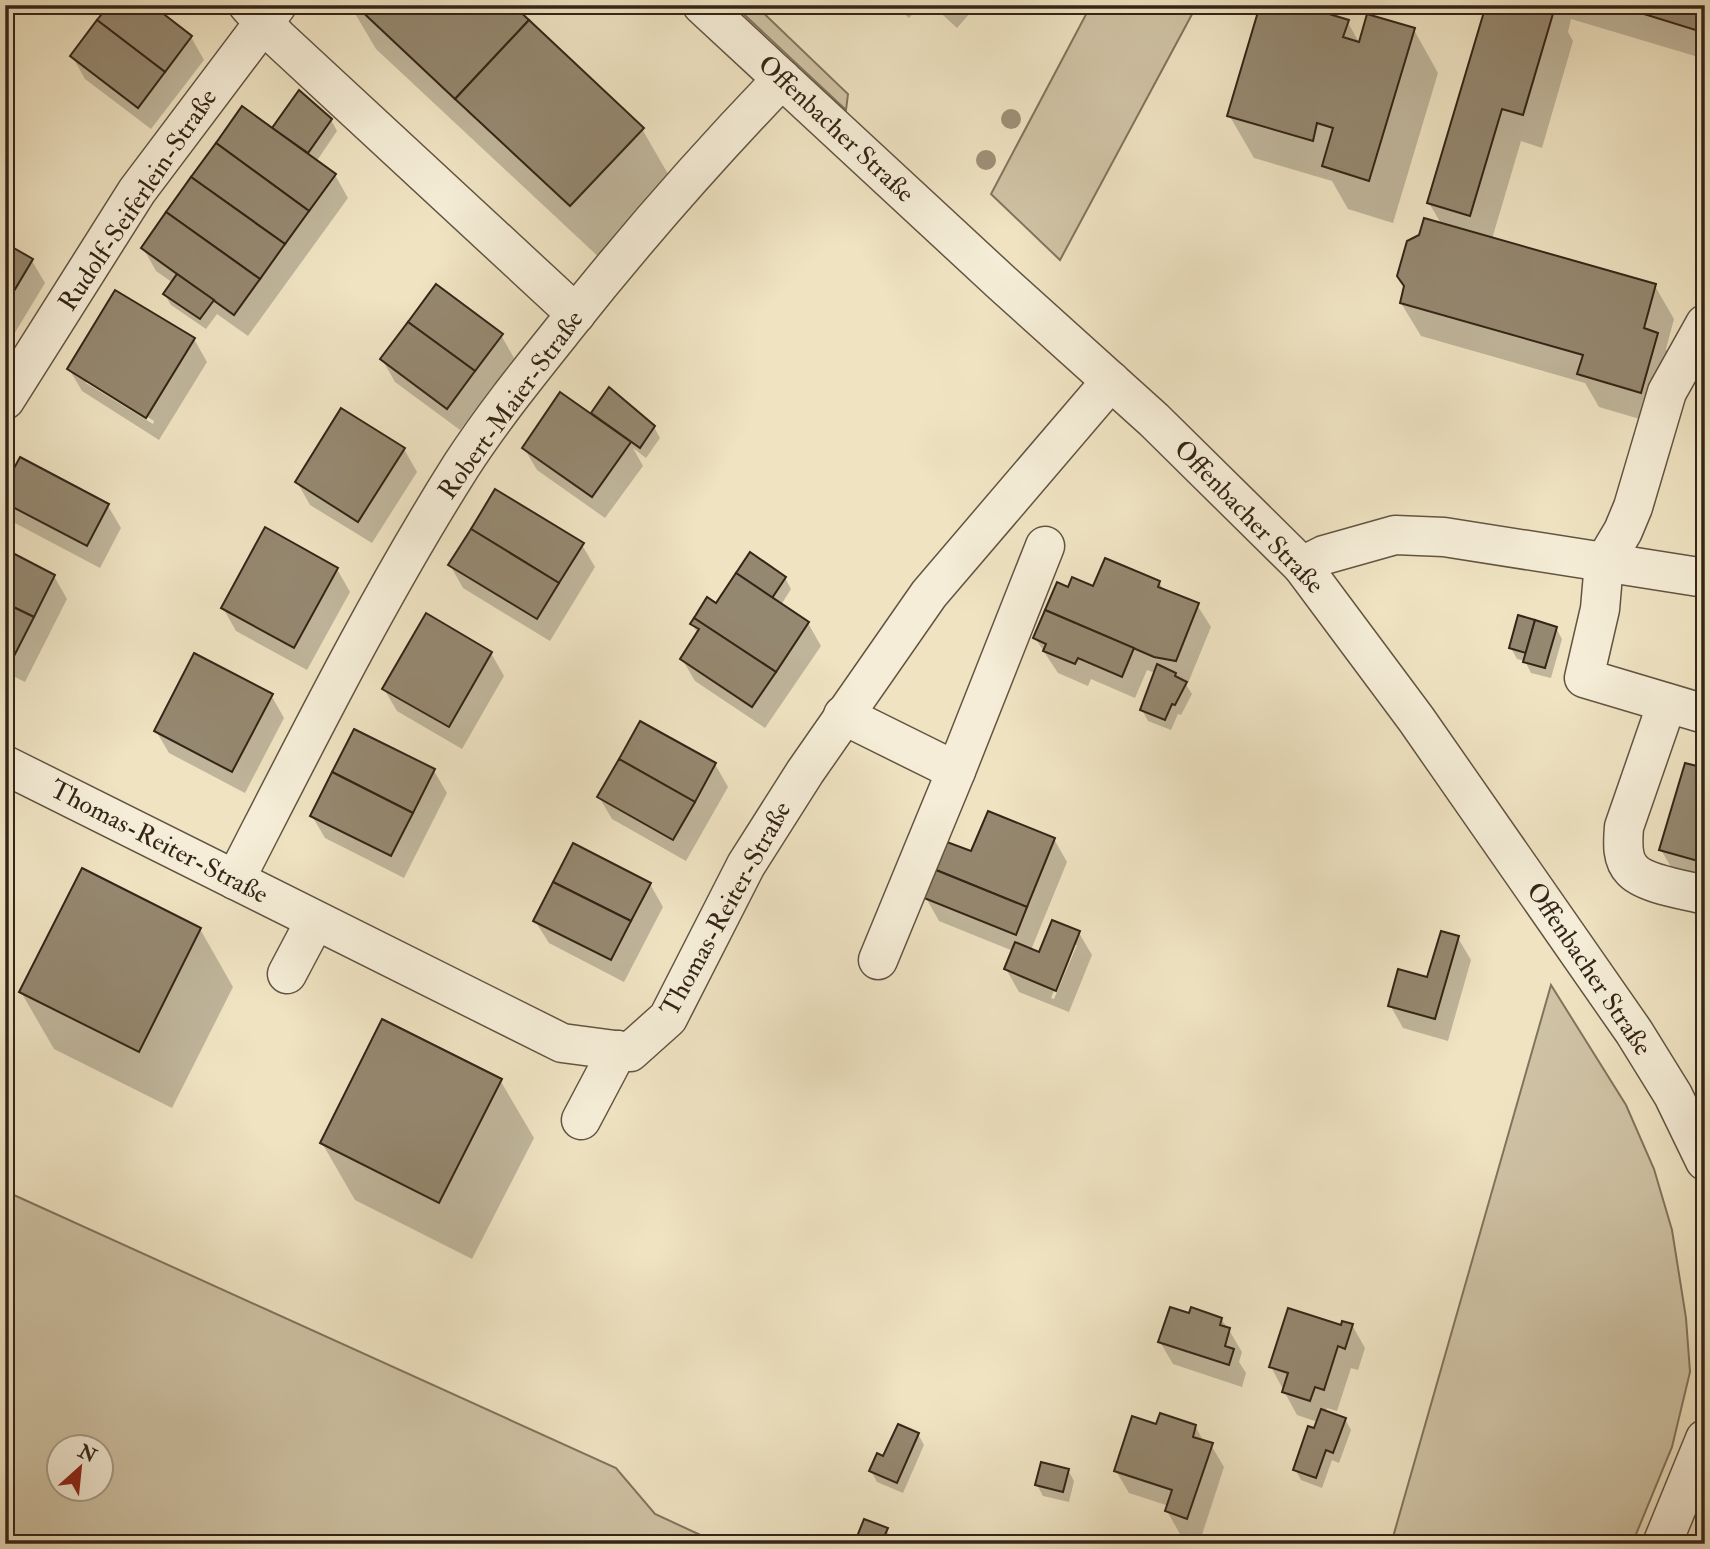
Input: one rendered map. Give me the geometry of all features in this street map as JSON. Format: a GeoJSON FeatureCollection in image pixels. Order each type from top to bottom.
{"type":"FeatureCollection","features":[{"type":"Feature","properties":{"kind":"street","name":"Offenbacher Straße"},"geometry":{"type":"LineString","coordinates":[[702,5],[1111,382],[1302,566],[1416,719],[1633,1032],[1673,1095],[1705,1161]]}},
{"type":"Feature","properties":{"kind":"street"},"geometry":{"type":"LineString","coordinates":[[263,11],[576,314]]}},
{"type":"Feature","properties":{"kind":"street","name":"Rudolf-Seiferlein-Straße"},"geometry":{"type":"LineString","coordinates":[[5,400],[137,191],[263,11]]}},
{"type":"Feature","properties":{"kind":"street","name":"Robert-Maier-Straße"},"geometry":{"type":"LineString","coordinates":[[235,880],[348,658],[462,464],[620,258],[723,141],[782,79]]}},
{"type":"Feature","properties":{"kind":"street"},"geometry":{"type":"LineString","coordinates":[[1705,324],[1667,392],[1633,507],[1623,531],[1604,563],[1600,609],[1584,678],[1705,714]]}},
{"type":"Feature","properties":{"kind":"street","name":"Thomas-Reiter-Straße"},"geometry":{"type":"LineString","coordinates":[[5,765],[562,1043],[630,1052],[668,1018],[746,865],[843,715],[929,594],[1111,382]]}},
{"type":"Feature","properties":{"kind":"street"},"geometry":{"type":"LineString","coordinates":[[1302,566],[1324,555],[1395,535],[1444,537],[1705,578]]}},
{"type":"Feature","properties":{"kind":"street"},"geometry":{"type":"LineString","coordinates":[[878,960],[1045,546]]}},
{"type":"Feature","properties":{"kind":"street"},"geometry":{"type":"LineString","coordinates":[[1667,703],[1624,827],[1625,858],[1632,870],[1644,878],[1705,895]]}},
{"type":"Feature","properties":{"kind":"street"},"geometry":{"type":"LineString","coordinates":[[843,715],[956,771]]}},
{"type":"Feature","properties":{"kind":"street"},"geometry":{"type":"LineString","coordinates":[[287,974],[315,921]]}},
{"type":"Feature","properties":{"kind":"street"},"geometry":{"type":"LineString","coordinates":[[581,1120],[618,1051]]}},
{"type":"Feature","properties":{"kind":"street"},"geometry":{"type":"LineString","coordinates":[[1662,1544],[1705,1439]]}},
{"type":"Feature","properties":{"kind":"shaded area"},"geometry":{"type":"Polygon","coordinates":[[[734,5],[755,5],[848,94],[846,110],[734,5]]]}},
{"type":"Feature","properties":{"kind":"shaded area"},"geometry":{"type":"Polygon","coordinates":[[[1091,5],[1197,5],[1060,260],[991,194],[1091,5]]]}},
{"type":"Feature","properties":{"kind":"shaded area"},"geometry":{"type":"Polygon","coordinates":[[[1551,985],[1626,1105],[1654,1169],[1672,1230],[1686,1318],[1690,1372],[1672,1447],[1632,1544],[1391,1544],[1551,985]]]}},
{"type":"Feature","properties":{"kind":"shaded area"},"geometry":{"type":"Polygon","coordinates":[[[5,1191],[616,1468],[655,1514],[720,1544],[5,1544],[5,1191]]]}},
{"type":"Feature","properties":{"kind":"building"},"geometry":{"type":"Polygon","coordinates":[[[109,5],[152,5],[192,36],[165,72],[97,20],[109,5]]]}},
{"type":"Feature","properties":{"kind":"building"},"geometry":{"type":"Polygon","coordinates":[[[355,5],[513,5],[529,20],[455,99],[355,5]]]}},
{"type":"Feature","properties":{"kind":"building"},"geometry":{"type":"Polygon","coordinates":[[[1260,5],[1299,5],[1349,20],[1343,37],[1359,42],[1367,14],[1415,28],[1369,181],[1322,166],[1333,128],[1317,123],[1313,141],[1227,116],[1260,5]]]}},
{"type":"Feature","properties":{"kind":"building"},"geometry":{"type":"Polygon","coordinates":[[[1486,5],[1555,7],[1523,115],[1502,109],[1470,216],[1427,203],[1486,5]]]}},
{"type":"Feature","properties":{"kind":"building"},"geometry":{"type":"Polygon","coordinates":[[[1615,5],[1705,5],[1705,33],[1615,5]]]}},
{"type":"Feature","properties":{"kind":"building"},"geometry":{"type":"Polygon","coordinates":[[[97,20],[165,72],[138,108],[70,56],[97,20]]]}},
{"type":"Feature","properties":{"kind":"building"},"geometry":{"type":"Polygon","coordinates":[[[529,20],[644,128],[570,206],[455,99],[529,20]]]}},
{"type":"Feature","properties":{"kind":"building"},"geometry":{"type":"Polygon","coordinates":[[[299,90],[332,119],[308,153],[272,128],[299,90]]]}},
{"type":"Feature","properties":{"kind":"building"},"geometry":{"type":"Polygon","coordinates":[[[242,106],[336,174],[309,211],[216,143],[242,106]]]}},
{"type":"Feature","properties":{"kind":"building"},"geometry":{"type":"Polygon","coordinates":[[[216,143],[309,211],[285,244],[191,177],[216,143]]]}},
{"type":"Feature","properties":{"kind":"building"},"geometry":{"type":"Polygon","coordinates":[[[191,177],[285,244],[260,279],[166,212],[191,177]]]}},
{"type":"Feature","properties":{"kind":"building"},"geometry":{"type":"Polygon","coordinates":[[[166,212],[260,279],[234,315],[141,248],[166,212]]]}},
{"type":"Feature","properties":{"kind":"building"},"geometry":{"type":"Polygon","coordinates":[[[1424,218],[1656,284],[1644,328],[1658,333],[1641,393],[1577,374],[1583,355],[1400,303],[1404,286],[1397,276],[1407,241],[1419,235],[1424,218]]]}},
{"type":"Feature","properties":{"kind":"building"},"geometry":{"type":"Polygon","coordinates":[[[5,243],[33,259],[5,306],[5,243]]]}},
{"type":"Feature","properties":{"kind":"building"},"geometry":{"type":"Polygon","coordinates":[[[177,274],[214,300],[200,319],[163,294],[177,274]]]}},
{"type":"Feature","properties":{"kind":"building"},"geometry":{"type":"Polygon","coordinates":[[[436,284],[503,334],[475,371],[408,322],[436,284]]]}},
{"type":"Feature","properties":{"kind":"building"},"geometry":{"type":"Polygon","coordinates":[[[115,290],[195,338],[146,418],[67,369],[115,290]]]}},
{"type":"Feature","properties":{"kind":"building"},"geometry":{"type":"Polygon","coordinates":[[[408,322],[475,371],[447,409],[380,359],[408,322]]]}},
{"type":"Feature","properties":{"kind":"building"},"geometry":{"type":"Polygon","coordinates":[[[609,387],[655,426],[640,448],[591,413],[609,387]]]}},
{"type":"Feature","properties":{"kind":"building"},"geometry":{"type":"Polygon","coordinates":[[[560,392],[631,442],[592,497],[522,448],[560,392]]]}},
{"type":"Feature","properties":{"kind":"building"},"geometry":{"type":"Polygon","coordinates":[[[341,408],[405,448],[358,522],[295,482],[341,408]]]}},
{"type":"Feature","properties":{"kind":"building"},"geometry":{"type":"Polygon","coordinates":[[[20,457],[109,504],[87,546],[5,503],[5,485],[20,457]]]}},
{"type":"Feature","properties":{"kind":"building"},"geometry":{"type":"Polygon","coordinates":[[[495,489],[584,543],[559,583],[471,529],[495,489]]]}},
{"type":"Feature","properties":{"kind":"building"},"geometry":{"type":"Polygon","coordinates":[[[265,527],[338,568],[294,648],[221,608],[265,527]]]}},
{"type":"Feature","properties":{"kind":"building"},"geometry":{"type":"Polygon","coordinates":[[[471,529],[559,583],[537,619],[448,565],[471,529]]]}},
{"type":"Feature","properties":{"kind":"building"},"geometry":{"type":"Polygon","coordinates":[[[5,549],[55,575],[34,617],[5,603],[5,549]]]}},
{"type":"Feature","properties":{"kind":"building"},"geometry":{"type":"Polygon","coordinates":[[[750,552],[786,577],[772,598],[736,573],[750,552]]]}},
{"type":"Feature","properties":{"kind":"building"},"geometry":{"type":"Polygon","coordinates":[[[1105,558],[1160,581],[1158,587],[1199,603],[1176,661],[1154,657],[1045,610],[1057,582],[1068,587],[1072,577],[1093,586],[1105,558]]]}},
{"type":"Feature","properties":{"kind":"building"},"geometry":{"type":"Polygon","coordinates":[[[736,573],[809,622],[776,672],[694,618],[707,597],[716,603],[736,573]]]}},
{"type":"Feature","properties":{"kind":"building"},"geometry":{"type":"Polygon","coordinates":[[[5,603],[34,617],[12,660],[5,657],[5,603]]]}},
{"type":"Feature","properties":{"kind":"building"},"geometry":{"type":"Polygon","coordinates":[[[1045,610],[1134,648],[1122,677],[1078,658],[1075,664],[1043,651],[1046,644],[1033,638],[1045,610]]]}},
{"type":"Feature","properties":{"kind":"building"},"geometry":{"type":"Polygon","coordinates":[[[426,613],[492,652],[449,727],[382,689],[426,613]]]}},
{"type":"Feature","properties":{"kind":"building"},"geometry":{"type":"Polygon","coordinates":[[[1518,615],[1535,620],[1526,653],[1509,648],[1518,615]]]}},
{"type":"Feature","properties":{"kind":"building"},"geometry":{"type":"Polygon","coordinates":[[[694,618],[776,672],[752,707],[680,659],[699,629],[690,624],[694,618]]]}},
{"type":"Feature","properties":{"kind":"building"},"geometry":{"type":"Polygon","coordinates":[[[1535,620],[1557,627],[1545,668],[1523,662],[1535,620]]]}},
{"type":"Feature","properties":{"kind":"building"},"geometry":{"type":"Polygon","coordinates":[[[194,653],[273,694],[232,772],[154,731],[194,653]]]}},
{"type":"Feature","properties":{"kind":"building"},"geometry":{"type":"Polygon","coordinates":[[[1157,664],[1187,682],[1165,720],[1140,710],[1157,664]]]}},
{"type":"Feature","properties":{"kind":"building"},"geometry":{"type":"Polygon","coordinates":[[[640,721],[716,763],[695,802],[619,759],[640,721]]]}},
{"type":"Feature","properties":{"kind":"building"},"geometry":{"type":"Polygon","coordinates":[[[354,729],[435,769],[413,813],[332,772],[354,729]]]}},
{"type":"Feature","properties":{"kind":"building"},"geometry":{"type":"Polygon","coordinates":[[[619,759],[695,802],[673,840],[597,797],[619,759]]]}},
{"type":"Feature","properties":{"kind":"building"},"geometry":{"type":"Polygon","coordinates":[[[1685,763],[1705,768],[1705,863],[1659,850],[1685,763]]]}},
{"type":"Feature","properties":{"kind":"building"},"geometry":{"type":"Polygon","coordinates":[[[332,772],[413,813],[391,856],[310,816],[332,772]]]}},
{"type":"Feature","properties":{"kind":"building"},"geometry":{"type":"Polygon","coordinates":[[[988,811],[1055,838],[1027,907],[936,870],[947,842],[971,851],[988,811]]]}},
{"type":"Feature","properties":{"kind":"building"},"geometry":{"type":"Polygon","coordinates":[[[573,843],[651,883],[631,921],[553,882],[573,843]]]}},
{"type":"Feature","properties":{"kind":"building"},"geometry":{"type":"Polygon","coordinates":[[[82,868],[201,928],[139,1052],[19,992],[82,868]]]}},
{"type":"Feature","properties":{"kind":"building"},"geometry":{"type":"Polygon","coordinates":[[[936,870],[1027,907],[1016,935],[924,898],[936,870]]]}},
{"type":"Feature","properties":{"kind":"building"},"geometry":{"type":"Polygon","coordinates":[[[553,882],[631,921],[611,960],[533,921],[553,882]]]}},
{"type":"Feature","properties":{"kind":"building"},"geometry":{"type":"Polygon","coordinates":[[[1052,920],[1080,931],[1056,991],[1004,969],[1015,942],[1039,952],[1052,920]]]}},
{"type":"Feature","properties":{"kind":"building"},"geometry":{"type":"Polygon","coordinates":[[[1441,931],[1459,936],[1435,1019],[1388,1006],[1398,969],[1427,977],[1441,931]]]}},
{"type":"Feature","properties":{"kind":"building"},"geometry":{"type":"Polygon","coordinates":[[[382,1019],[502,1079],[439,1203],[320,1143],[382,1019]]]}},
{"type":"Feature","properties":{"kind":"building"},"geometry":{"type":"Polygon","coordinates":[[[1170,1307],[1189,1313],[1191,1307],[1222,1318],[1220,1325],[1230,1328],[1225,1346],[1234,1349],[1229,1365],[1158,1342],[1170,1307]]]}},
{"type":"Feature","properties":{"kind":"building"},"geometry":{"type":"Polygon","coordinates":[[[1288,1308],[1341,1325],[1342,1321],[1353,1324],[1345,1349],[1338,1346],[1324,1390],[1315,1387],[1310,1401],[1282,1392],[1288,1373],[1269,1367],[1288,1308]]]}},
{"type":"Feature","properties":{"kind":"building"},"geometry":{"type":"Polygon","coordinates":[[[1321,1409],[1346,1418],[1333,1453],[1326,1450],[1316,1478],[1293,1470],[1308,1426],[1314,1428],[1321,1409]]]}},
{"type":"Feature","properties":{"kind":"building"},"geometry":{"type":"Polygon","coordinates":[[[1160,1413],[1196,1425],[1193,1437],[1213,1443],[1187,1519],[1165,1511],[1172,1490],[1114,1471],[1132,1416],[1156,1424],[1160,1413]]]}},
{"type":"Feature","properties":{"kind":"building"},"geometry":{"type":"Polygon","coordinates":[[[898,1424],[919,1433],[897,1483],[869,1471],[877,1453],[883,1456],[898,1424]]]}},
{"type":"Feature","properties":{"kind":"building"},"geometry":{"type":"Polygon","coordinates":[[[1041,1462],[1069,1469],[1063,1492],[1035,1485],[1041,1462]]]}},
{"type":"Feature","properties":{"kind":"building"},"geometry":{"type":"Polygon","coordinates":[[[864,1519],[888,1528],[881,1544],[854,1544],[864,1519]]]}}]}
